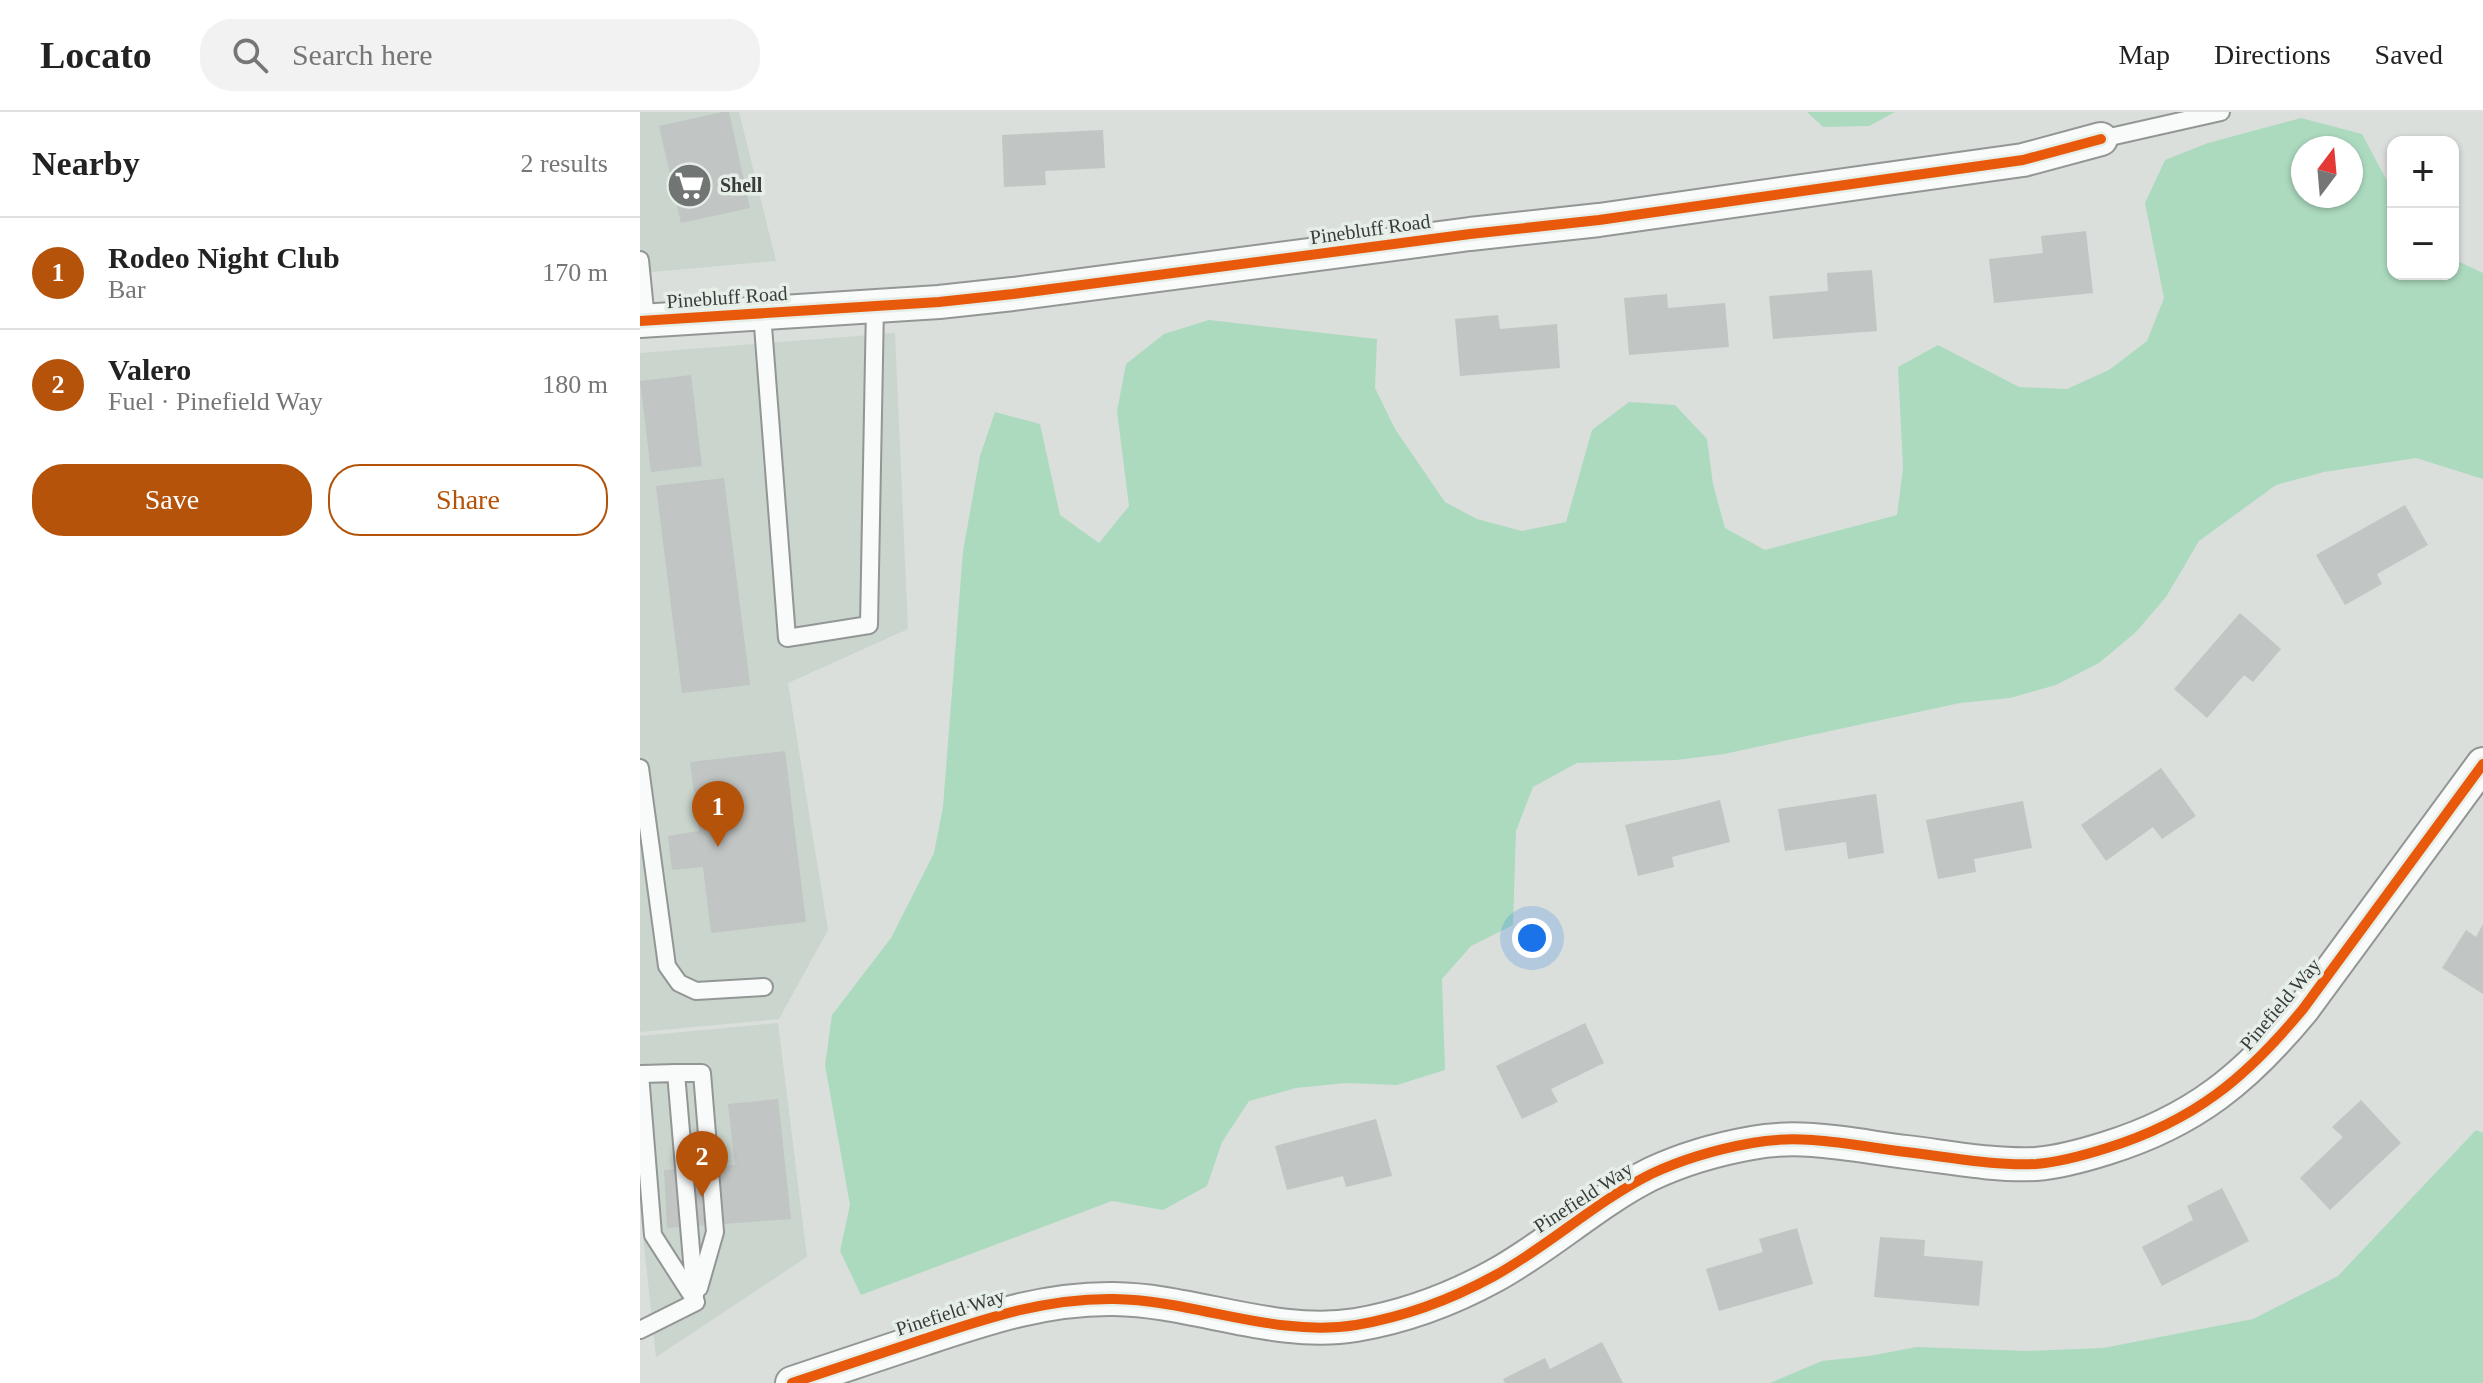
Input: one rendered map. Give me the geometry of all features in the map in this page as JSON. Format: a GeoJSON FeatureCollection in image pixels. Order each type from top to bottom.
{"type":"FeatureCollection","features":[{"type":"Feature","properties":{"kind":"street","name":"Pinebluff Road"},"geometry":{"type":"LineString","coordinates":[[643,320],[1013,294],[1599,220],[2023,160],[2101,139]]}},
{"type":"Feature","properties":{"kind":"street","name":"Pinefield Way"},"geometry":{"type":"LineString","coordinates":[[792,1383],[1008,1311],[1077,1299],[1151,1302],[1321,1328],[1369,1322],[1441,1301],[1496,1275],[1650,1175],[1684,1160],[1757,1141],[1807,1140],[1981,1161],[2038,1164],[2084,1155],[2140,1138],[2185,1117],[2233,1083],[2272,1047],[2483,764]]}},
{"type":"Feature","properties":{"kind":"lane"},"geometry":{"type":"LineString","coordinates":[[2101,139],[2221,112]]}},
{"type":"Feature","properties":{"kind":"lane"},"geometry":{"type":"LineString","coordinates":[[640,260],[643,320]]}},
{"type":"Feature","properties":{"kind":"lane"},"geometry":{"type":"LineString","coordinates":[[762,313],[787,638],[869,625],[875,306]]}},
{"type":"Feature","properties":{"kind":"lane"},"geometry":{"type":"LineString","coordinates":[[640,768],[667,966],[679,983],[696,991],[764,987]]}},
{"type":"Feature","properties":{"kind":"lane"},"geometry":{"type":"LineString","coordinates":[[676,1073],[696,1302]]}},
{"type":"Feature","properties":{"kind":"lane"},"geometry":{"type":"LineString","coordinates":[[640,1330],[696,1302],[715,1232],[702,1073],[641,1074],[653,1235],[696,1302]]}},
{"type":"Feature","properties":{"kind":"shaded area"},"geometry":{"type":"Polygon","coordinates":[[[640,112],[739,112],[776,261],[640,273],[640,112]]]}},
{"type":"Feature","properties":{"kind":"shaded area"},"geometry":{"type":"Polygon","coordinates":[[[895,333],[908,629],[788,683],[828,930],[779,1019],[640,1032],[640,353],[895,333]]]}},
{"type":"Feature","properties":{"kind":"shaded area"},"geometry":{"type":"Polygon","coordinates":[[[778,1023],[807,1257],[656,1357],[640,1208],[640,1036],[778,1023]]]}},
{"type":"Feature","properties":{"kind":"green space"},"geometry":{"type":"Polygon","coordinates":[[[1807,112],[1895,112],[1869,126],[1823,127],[1807,112]]]}},
{"type":"Feature","properties":{"kind":"green space"},"geometry":{"type":"Polygon","coordinates":[[[2301,118],[2362,134],[2387,181],[2387,280],[2459,280],[2459,262],[2483,273],[2483,479],[2416,458],[2324,472],[2276,485],[2199,541],[2166,597],[2136,632],[2099,663],[2056,685],[2010,698],[1960,703],[1724,754],[1676,760],[1577,763],[1533,787],[1516,831],[1513,925],[1471,946],[1442,979],[1445,1070],[1397,1085],[1346,1083],[1296,1088],[1249,1101],[1222,1142],[1207,1186],[1163,1210],[1112,1201],[861,1295],[840,1251],[850,1205],[825,1065],[832,1015],[891,938],[934,853],[943,807],[963,551],[980,456],[995,412],[1040,424],[1060,515],[1099,543],[1129,506],[1117,411],[1126,364],[1164,334],[1209,320],[1377,339],[1375,388],[1395,429],[1445,502],[1477,519],[1522,531],[1566,522],[1592,430],[1629,402],[1675,405],[1707,439],[1713,484],[1725,528],[1765,550],[1897,515],[1903,468],[1898,367],[1938,345],[2019,387],[2067,389],[2109,370],[2147,341],[2164,298],[2145,203],[2165,160],[2208,143],[2301,118]]]}},
{"type":"Feature","properties":{"kind":"green space"},"geometry":{"type":"Polygon","coordinates":[[[2476,1130],[2483,1133],[2483,1383],[1770,1383],[1822,1361],[1917,1347],[2028,1351],[2103,1348],[2253,1319],[2338,1276],[2476,1130]]]}},
{"type":"Feature","properties":{"kind":"building"},"geometry":{"type":"Polygon","coordinates":[[[729,112],[750,208],[681,223],[659,126],[729,112]]]}},
{"type":"Feature","properties":{"kind":"building"},"geometry":{"type":"Polygon","coordinates":[[[1103,130],[1105,168],[1045,171],[1046,185],[1004,187],[1002,135],[1103,130]]]}},
{"type":"Feature","properties":{"kind":"building"},"geometry":{"type":"Polygon","coordinates":[[[2086,231],[2093,293],[1994,303],[1989,259],[2043,253],[2041,236],[2086,231]]]}},
{"type":"Feature","properties":{"kind":"building"},"geometry":{"type":"Polygon","coordinates":[[[1872,270],[1877,331],[1773,339],[1769,296],[1828,291],[1827,273],[1872,270]]]}},
{"type":"Feature","properties":{"kind":"building"},"geometry":{"type":"Polygon","coordinates":[[[1667,294],[1668,308],[1725,303],[1729,347],[1629,355],[1624,298],[1667,294]]]}},
{"type":"Feature","properties":{"kind":"building"},"geometry":{"type":"Polygon","coordinates":[[[1498,315],[1500,329],[1557,324],[1560,368],[1460,376],[1455,319],[1498,315]]]}},
{"type":"Feature","properties":{"kind":"building"},"geometry":{"type":"Polygon","coordinates":[[[691,375],[702,466],[651,472],[640,381],[691,375]]]}},
{"type":"Feature","properties":{"kind":"building"},"geometry":{"type":"Polygon","coordinates":[[[724,478],[750,685],[682,693],[656,486],[724,478]]]}},
{"type":"Feature","properties":{"kind":"building"},"geometry":{"type":"Polygon","coordinates":[[[2405,505],[2428,545],[2377,574],[2382,584],[2345,605],[2316,555],[2405,505]]]}},
{"type":"Feature","properties":{"kind":"building"},"geometry":{"type":"Polygon","coordinates":[[[2240,613],[2281,649],[2253,682],[2244,675],[2207,718],[2174,689],[2240,613]]]}},
{"type":"Feature","properties":{"kind":"building"},"geometry":{"type":"Polygon","coordinates":[[[785,751],[806,922],[711,933],[703,867],[672,870],[668,836],[699,831],[690,762],[785,751]]]}},
{"type":"Feature","properties":{"kind":"building"},"geometry":{"type":"Polygon","coordinates":[[[2161,768],[2196,816],[2162,839],[2153,827],[2106,861],[2081,825],[2161,768]]]}},
{"type":"Feature","properties":{"kind":"building"},"geometry":{"type":"Polygon","coordinates":[[[1876,794],[1884,853],[1848,859],[1846,842],[1785,851],[1778,809],[1876,794]]]}},
{"type":"Feature","properties":{"kind":"building"},"geometry":{"type":"Polygon","coordinates":[[[1720,800],[1730,842],[1672,857],[1674,867],[1638,876],[1625,825],[1720,800]]]}},
{"type":"Feature","properties":{"kind":"building"},"geometry":{"type":"Polygon","coordinates":[[[2023,801],[2032,848],[1974,859],[1976,872],[1938,879],[1926,820],[2023,801]]]}},
{"type":"Feature","properties":{"kind":"building"},"geometry":{"type":"Polygon","coordinates":[[[2483,924],[2483,994],[2442,968],[2466,930],[2476,937],[2483,924]]]}},
{"type":"Feature","properties":{"kind":"building"},"geometry":{"type":"Polygon","coordinates":[[[1585,1023],[1604,1063],[1551,1089],[1558,1102],[1522,1119],[1496,1066],[1585,1023]]]}},
{"type":"Feature","properties":{"kind":"building"},"geometry":{"type":"Polygon","coordinates":[[[778,1099],[791,1219],[667,1228],[664,1170],[735,1165],[728,1104],[778,1099]]]}},
{"type":"Feature","properties":{"kind":"building"},"geometry":{"type":"Polygon","coordinates":[[[2361,1100],[2401,1143],[2330,1210],[2300,1178],[2343,1137],[2332,1127],[2361,1100]]]}},
{"type":"Feature","properties":{"kind":"building"},"geometry":{"type":"Polygon","coordinates":[[[1376,1119],[1392,1176],[1346,1187],[1343,1176],[1287,1190],[1275,1146],[1376,1119]]]}},
{"type":"Feature","properties":{"kind":"building"},"geometry":{"type":"Polygon","coordinates":[[[2222,1188],[2249,1241],[2162,1286],[2142,1247],[2193,1220],[2187,1206],[2222,1188]]]}},
{"type":"Feature","properties":{"kind":"building"},"geometry":{"type":"Polygon","coordinates":[[[1797,1228],[1813,1284],[1719,1311],[1706,1269],[1763,1252],[1759,1239],[1797,1228]]]}},
{"type":"Feature","properties":{"kind":"building"},"geometry":{"type":"Polygon","coordinates":[[[1880,1237],[1925,1240],[1924,1256],[1983,1261],[1979,1306],[1874,1297],[1880,1237]]]}},
{"type":"Feature","properties":{"kind":"building"},"geometry":{"type":"Polygon","coordinates":[[[1602,1342],[1623,1383],[1505,1383],[1503,1379],[1545,1358],[1550,1369],[1602,1342]]]}},
{"type":"Feature","properties":{"kind":"cycle path"},"geometry":{"type":"LineString","coordinates":[[640,321],[939,302],[1013,294],[1599,220],[2023,160],[2101,139]]}},
{"type":"Feature","properties":{"kind":"cycle path"},"geometry":{"type":"LineString","coordinates":[[792,1383],[994,1317],[1064,1302],[1144,1301],[1295,1327],[1356,1325],[1391,1317],[1444,1300],[1494,1276],[1651,1174],[1701,1155],[1752,1143],[1810,1140],[1971,1161],[2020,1164],[2072,1158],[2138,1137],[2166,1125],[2216,1094],[2282,1034],[2483,764]]}},
{"type":"Feature","properties":{"kind":"place","name":"Shell"},"geometry":{"type":"Point","coordinates":[689,185]}},
{"type":"Feature","properties":{"kind":"place","name":"Rodeo Night Club"},"geometry":{"type":"Point","coordinates":[718,847]}},
{"type":"Feature","properties":{"kind":"place","name":"Valero"},"geometry":{"type":"Point","coordinates":[702,1197]}}]}
